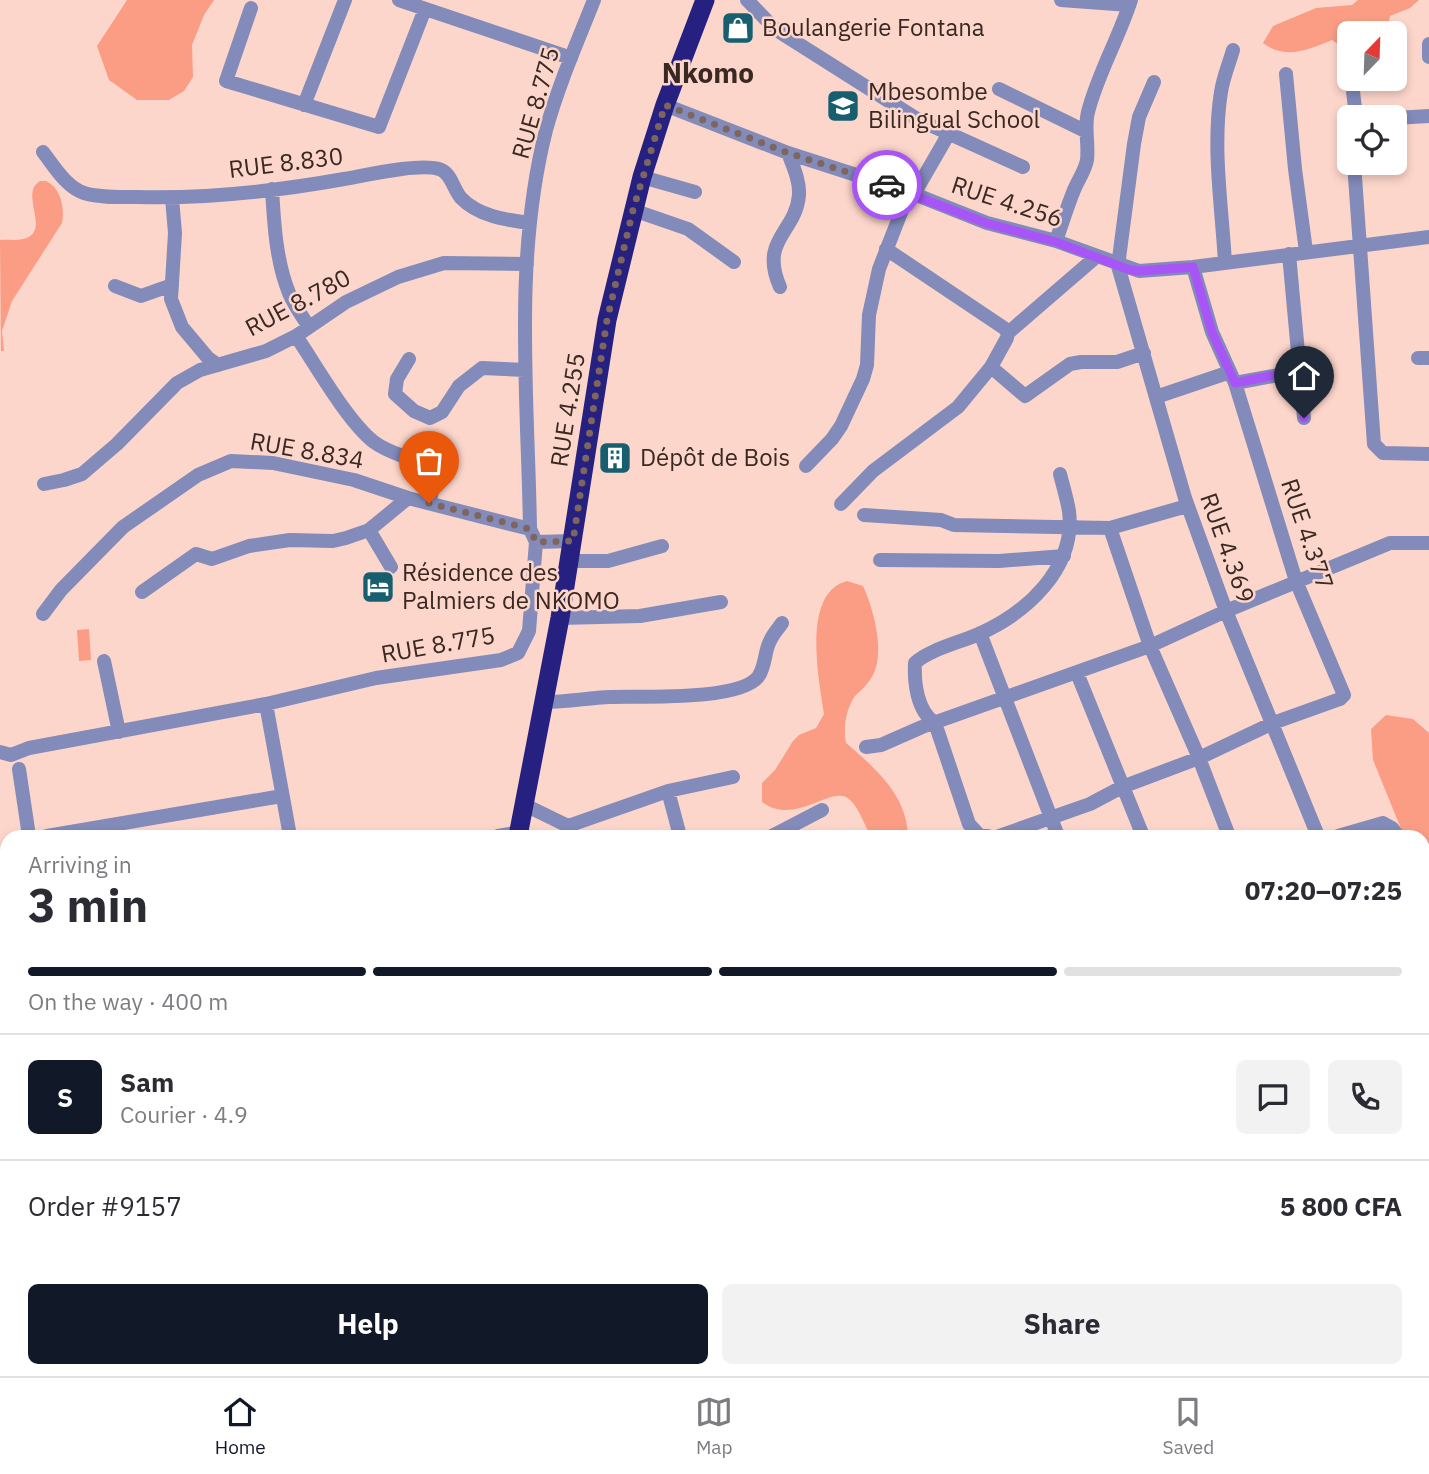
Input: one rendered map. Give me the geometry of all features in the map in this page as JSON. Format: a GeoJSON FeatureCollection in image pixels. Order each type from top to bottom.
{"type":"FeatureCollection","features":[{"type":"Feature","properties":{"kind":"highway","name":"RUE 4.255"},"geometry":{"type":"LineString","coordinates":[[520,830],[570,561],[607,320],[642,177],[665,105],[705,0]]}},
{"type":"Feature","properties":{"kind":"street"},"geometry":{"type":"LineString","coordinates":[[304,105],[345,0]]}},
{"type":"Feature","properties":{"kind":"street"},"geometry":{"type":"LineString","coordinates":[[399,0],[571,58]]}},
{"type":"Feature","properties":{"kind":"street","name":"RUE 8.775"},"geometry":{"type":"LineString","coordinates":[[0,752],[10,755],[29,748],[266,704],[376,678],[501,660],[518,653],[529,631],[533,536],[525,370],[530,223],[546,131],[594,0]]}},
{"type":"Feature","properties":{"kind":"street"},"geometry":{"type":"LineString","coordinates":[[747,0],[775,29],[917,119],[1023,167]]}},
{"type":"Feature","properties":{"kind":"street"},"geometry":{"type":"LineString","coordinates":[[1056,242],[1074,191],[1085,169],[1087,114],[1130,3],[1061,0]]}},
{"type":"Feature","properties":{"kind":"street"},"geometry":{"type":"LineString","coordinates":[[251,9],[226,81],[379,127],[425,9]]}},
{"type":"Feature","properties":{"kind":"street"},"geometry":{"type":"LineString","coordinates":[[1429,44],[1429,57]]}},
{"type":"Feature","properties":{"kind":"street"},"geometry":{"type":"LineString","coordinates":[[1225,263],[1218,154],[1219,108],[1233,50]]}},
{"type":"Feature","properties":{"kind":"street"},"geometry":{"type":"LineString","coordinates":[[1286,74],[1306,251]]}},
{"type":"Feature","properties":{"kind":"street"},"geometry":{"type":"LineString","coordinates":[[1118,266],[1133,144],[1139,117],[1154,82]]}},
{"type":"Feature","properties":{"kind":"street"},"geometry":{"type":"LineString","coordinates":[[999,89],[1085,131]]}},
{"type":"Feature","properties":{"kind":"street"},"geometry":{"type":"LineString","coordinates":[[1353,91],[1355,105]]}},
{"type":"Feature","properties":{"kind":"street","name":"RUE 4.256"},"geometry":{"type":"LineString","coordinates":[[665,105],[788,153],[911,193],[986,223],[1056,242],[1118,266],[1139,271],[1193,267],[1429,237]]}},
{"type":"Feature","properties":{"kind":"street"},"geometry":{"type":"LineString","coordinates":[[1407,117],[1429,116]]}},
{"type":"Feature","properties":{"kind":"street"},"geometry":{"type":"LineString","coordinates":[[806,466],[841,426],[863,379],[867,365],[869,315],[879,269],[911,193],[948,135]]}},
{"type":"Feature","properties":{"kind":"street","name":"RUE 8.830"},"geometry":{"type":"LineString","coordinates":[[43,152],[70,184],[83,192],[108,197],[172,198],[272,189],[398,169],[436,168],[445,172],[460,197],[469,204],[488,215],[530,223]]}},
{"type":"Feature","properties":{"kind":"street"},"geometry":{"type":"LineString","coordinates":[[780,287],[772,265],[777,243],[796,208],[799,195],[788,153]]}},
{"type":"Feature","properties":{"kind":"street"},"geometry":{"type":"LineString","coordinates":[[1355,175],[1374,443],[1383,453],[1429,454]]}},
{"type":"Feature","properties":{"kind":"street"},"geometry":{"type":"LineString","coordinates":[[642,177],[695,192]]}},
{"type":"Feature","properties":{"kind":"street"},"geometry":{"type":"LineString","coordinates":[[272,189],[275,233],[284,279],[290,296],[309,327]]}},
{"type":"Feature","properties":{"kind":"street"},"geometry":{"type":"LineString","coordinates":[[172,198],[175,233],[171,299],[182,327],[208,358],[218,365]]}},
{"type":"Feature","properties":{"kind":"street"},"geometry":{"type":"LineString","coordinates":[[633,210],[688,229],[734,262]]}},
{"type":"Feature","properties":{"kind":"street"},"geometry":{"type":"LineString","coordinates":[[886,249],[1008,333]]}},
{"type":"Feature","properties":{"kind":"street"},"geometry":{"type":"LineString","coordinates":[[1289,254],[1304,418]]}},
{"type":"Feature","properties":{"kind":"street"},"geometry":{"type":"LineString","coordinates":[[841,504],[873,471],[958,407],[991,367],[1008,333],[1096,257]]}},
{"type":"Feature","properties":{"kind":"street","name":"RUE 8.780"},"geometry":{"type":"LineString","coordinates":[[44,484],[82,474],[117,444],[177,383],[200,370],[266,351],[296,336],[346,302],[388,282],[444,263],[527,264]]}},
{"type":"Feature","properties":{"kind":"street","name":"RUE 4.369"},"geometry":{"type":"LineString","coordinates":[[1118,266],[1188,506],[1226,611],[1316,830]]}},
{"type":"Feature","properties":{"kind":"street","name":"RUE 4.377"},"geometry":{"type":"LineString","coordinates":[[1193,267],[1212,332],[1233,378],[1296,581],[1344,695],[1340,699],[1273,723]]}},
{"type":"Feature","properties":{"kind":"street"},"geometry":{"type":"LineString","coordinates":[[115,285],[141,296],[172,285]]}},
{"type":"Feature","properties":{"kind":"street"},"geometry":{"type":"LineString","coordinates":[[296,336],[358,426],[373,441],[386,450],[437,473],[429,503]]}},
{"type":"Feature","properties":{"kind":"street"},"geometry":{"type":"LineString","coordinates":[[991,367],[1025,396],[1070,365],[1082,362],[1117,362],[1144,353]]}},
{"type":"Feature","properties":{"kind":"street"},"geometry":{"type":"LineString","coordinates":[[409,359],[397,379],[395,394],[414,411],[430,418],[442,412],[459,386],[482,368],[525,370]]}},
{"type":"Feature","properties":{"kind":"street"},"geometry":{"type":"LineString","coordinates":[[1156,397],[1233,378],[1300,370]]}},
{"type":"Feature","properties":{"kind":"street","name":"RUE 8.834"},"geometry":{"type":"LineString","coordinates":[[43,614],[61,590],[123,527],[198,475],[231,461],[286,465],[354,480],[533,536],[573,541]]}},
{"type":"Feature","properties":{"kind":"street"},"geometry":{"type":"LineString","coordinates":[[974,830],[961,805],[935,723],[922,712],[916,685],[915,663],[999,625],[1034,598],[1052,576],[1064,556],[1069,527],[1069,512],[1060,474]]}},
{"type":"Feature","properties":{"kind":"street"},"geometry":{"type":"LineString","coordinates":[[142,592],[196,554],[212,559],[249,546],[290,540],[333,541],[369,530],[408,498]]}},
{"type":"Feature","properties":{"kind":"street"},"geometry":{"type":"LineString","coordinates":[[864,514],[941,520],[954,525],[1110,528],[1188,506]]}},
{"type":"Feature","properties":{"kind":"street"},"geometry":{"type":"LineString","coordinates":[[1110,528],[1150,646],[1199,758],[1227,830]]}},
{"type":"Feature","properties":{"kind":"street"},"geometry":{"type":"LineString","coordinates":[[369,530],[391,567]]}},
{"type":"Feature","properties":{"kind":"street"},"geometry":{"type":"LineString","coordinates":[[866,747],[881,745],[910,731],[1150,646],[1226,611],[1390,543],[1429,543]]}},
{"type":"Feature","properties":{"kind":"street"},"geometry":{"type":"LineString","coordinates":[[570,561],[608,561],[662,546]]}},
{"type":"Feature","properties":{"kind":"street"},"geometry":{"type":"LineString","coordinates":[[880,560],[999,561],[1064,556]]}},
{"type":"Feature","properties":{"kind":"street"},"geometry":{"type":"LineString","coordinates":[[560,618],[640,615],[721,601]]}},
{"type":"Feature","properties":{"kind":"street"},"geometry":{"type":"LineString","coordinates":[[545,702],[704,694],[749,684],[758,677],[769,642],[782,623]]}},
{"type":"Feature","properties":{"kind":"street"},"geometry":{"type":"LineString","coordinates":[[980,634],[1056,830]]}},
{"type":"Feature","properties":{"kind":"street"},"geometry":{"type":"LineString","coordinates":[[104,662],[119,732]]}},
{"type":"Feature","properties":{"kind":"street"},"geometry":{"type":"LineString","coordinates":[[1077,673],[1140,830]]}},
{"type":"Feature","properties":{"kind":"street"},"geometry":{"type":"LineString","coordinates":[[266,704],[289,830]]}},
{"type":"Feature","properties":{"kind":"street"},"geometry":{"type":"LineString","coordinates":[[1016,830],[1090,804],[1122,787],[1199,758],[1273,723]]}},
{"type":"Feature","properties":{"kind":"street"},"geometry":{"type":"LineString","coordinates":[[19,769],[28,830]]}},
{"type":"Feature","properties":{"kind":"street"},"geometry":{"type":"LineString","coordinates":[[574,830],[668,791],[733,777]]}},
{"type":"Feature","properties":{"kind":"street"},"geometry":{"type":"LineString","coordinates":[[668,791],[678,830]]}},
{"type":"Feature","properties":{"kind":"street"},"geometry":{"type":"LineString","coordinates":[[82,830],[282,796]]}},
{"type":"Feature","properties":{"kind":"street"},"geometry":{"type":"LineString","coordinates":[[525,805],[570,830]]}},
{"type":"Feature","properties":{"kind":"street"},"geometry":{"type":"LineString","coordinates":[[784,830],[822,810]]}},
{"type":"Feature","properties":{"kind":"street"},"geometry":{"type":"LineString","coordinates":[[1359,830],[1383,823],[1394,830]]}},
{"type":"Feature","properties":{"kind":"shaded area"},"geometry":{"type":"Polygon","coordinates":[[[127,0],[214,0],[204,15],[192,45],[193,77],[184,91],[169,100],[137,100],[109,80],[97,46],[127,0]]]}},
{"type":"Feature","properties":{"kind":"shaded area"},"geometry":{"type":"Polygon","coordinates":[[[1358,0],[1419,0],[1410,8],[1390,16],[1389,21],[1337,21],[1337,44],[1332,40],[1305,50],[1288,52],[1263,43],[1273,26],[1316,8],[1352,5],[1358,0]]]}},
{"type":"Feature","properties":{"kind":"shaded area"},"geometry":{"type":"Polygon","coordinates":[[[40,181],[51,184],[58,193],[63,211],[62,223],[12,301],[2,331],[4,351],[1,351],[0,240],[20,240],[31,235],[36,221],[32,195],[34,187],[40,181]]]}},
{"type":"Feature","properties":{"kind":"shaded area"},"geometry":{"type":"Polygon","coordinates":[[[847,581],[863,586],[877,633],[878,659],[875,670],[855,696],[847,712],[846,743],[868,762],[896,795],[907,830],[868,830],[856,807],[842,796],[787,810],[762,802],[762,783],[775,770],[793,741],[799,735],[816,728],[824,714],[816,639],[823,602],[833,589],[847,581]]]}},
{"type":"Feature","properties":{"kind":"shaded area"},"geometry":{"type":"Polygon","coordinates":[[[89,629],[91,660],[79,661],[77,630],[89,629]]]}},
{"type":"Feature","properties":{"kind":"shaded area"},"geometry":{"type":"Polygon","coordinates":[[[1386,715],[1413,719],[1429,733],[1429,830],[1402,830],[1373,760],[1371,729],[1386,715]]]}},
{"type":"Feature","properties":{"kind":"way so far"},"geometry":{"type":"LineString","coordinates":[[429,503],[530,529],[536,542],[573,541],[607,320],[633,210],[665,105],[788,153],[887,185]]}},
{"type":"Feature","properties":{"kind":"place","name":"Boulangerie Fontana"},"geometry":{"type":"Point","coordinates":[738,28]}},
{"type":"Feature","properties":{"kind":"place","name":"Mbesombe Bilingual School"},"geometry":{"type":"Point","coordinates":[843,106]}},
{"type":"Feature","properties":{"kind":"place","name":"Dépôt de Bois"},"geometry":{"type":"Point","coordinates":[615,458]}},
{"type":"Feature","properties":{"kind":"place","name":"Résidence des Palmiers de NKOMO"},"geometry":{"type":"Point","coordinates":[378,587]}},
{"type":"Feature","properties":{"kind":"district","name":"Nkomo"},"geometry":{"type":"Point","coordinates":[708,73]}},
{"type":"Feature","properties":{"kind":"route"},"geometry":{"type":"LineString","coordinates":[[887,185],[909,191],[986,223],[1056,242],[1130,270],[1193,267],[1212,332],[1235,383],[1300,370],[1304,418]]}}]}
